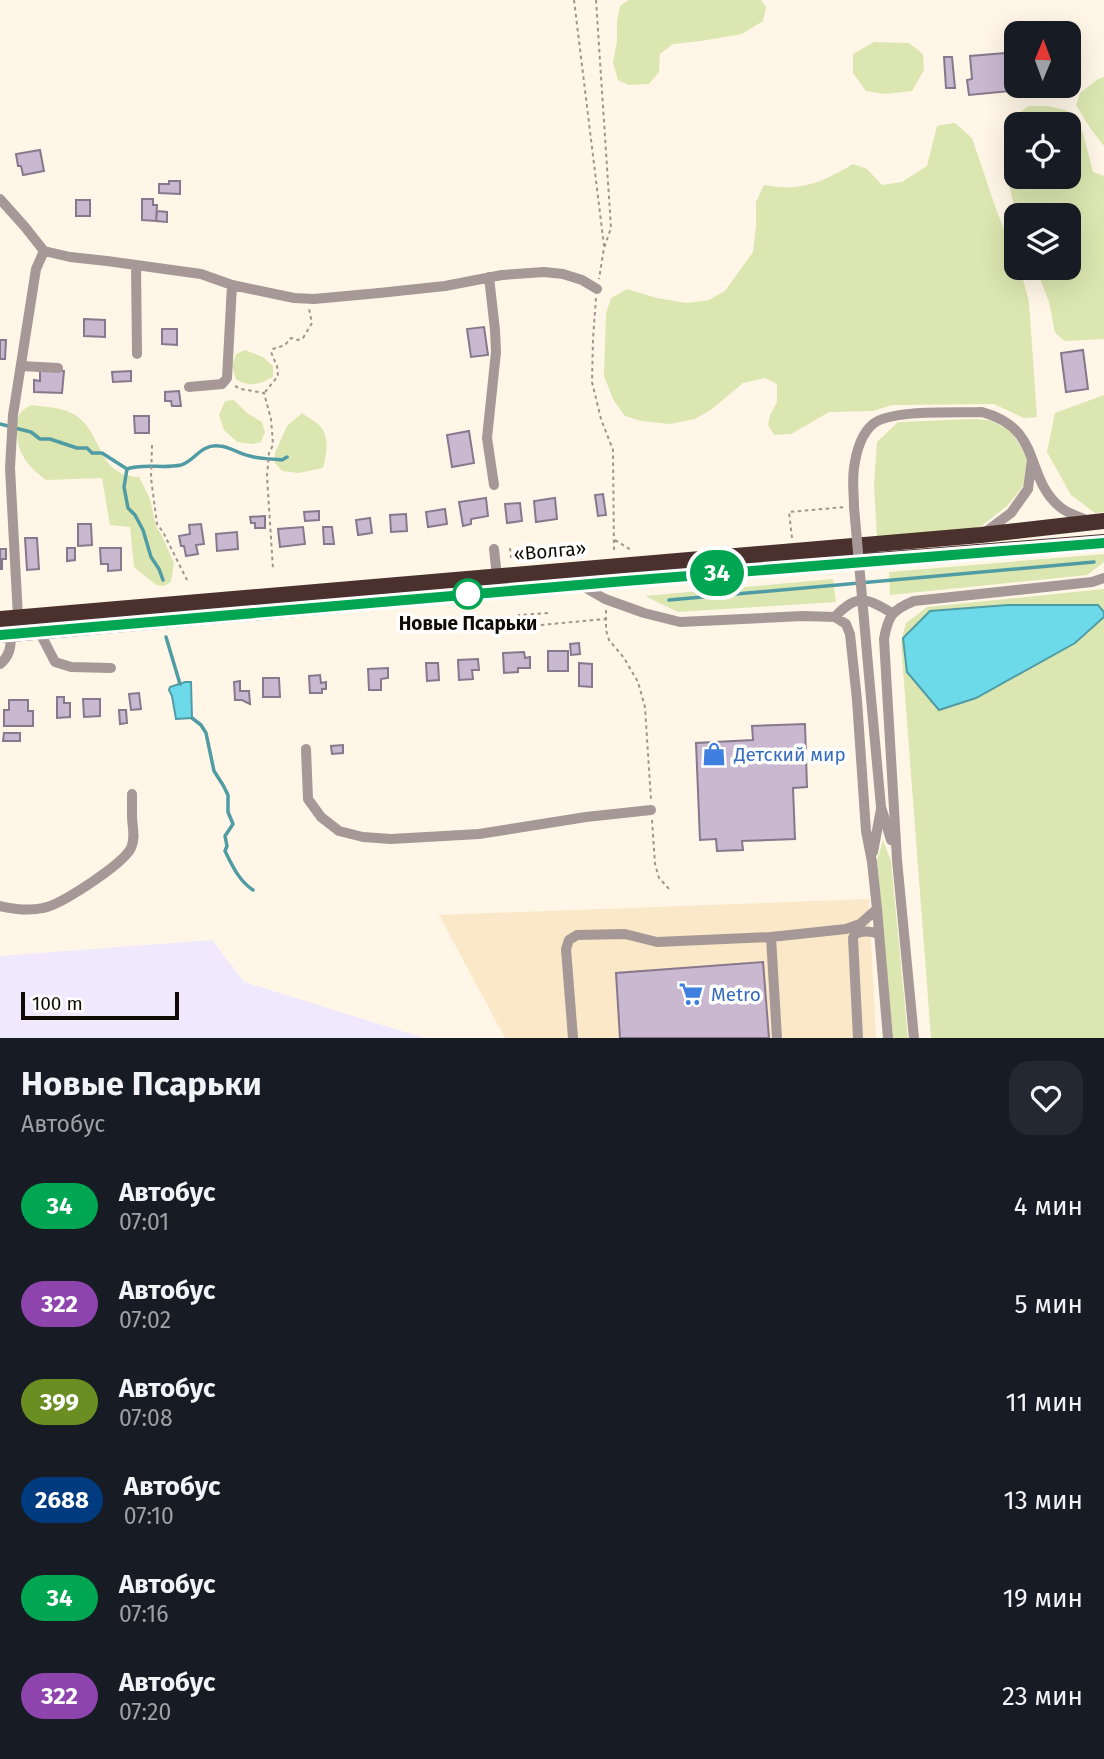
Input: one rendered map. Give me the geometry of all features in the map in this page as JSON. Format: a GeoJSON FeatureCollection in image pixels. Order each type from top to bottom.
{"type":"FeatureCollection","features":[{"type":"Feature","properties":{"kind":"highway","name":"«Волга»"},"geometry":{"type":"LineString","coordinates":[[0,619],[981,535],[1098,522]]}},
{"type":"Feature","properties":{"kind":"highway","name":"«Волга»"},"geometry":{"type":"LineString","coordinates":[[6,634],[1104,542]]}},
{"type":"Feature","properties":{"kind":"street"},"geometry":{"type":"LineString","coordinates":[[0,199],[44,251],[70,257],[201,274],[232,285],[306,299],[445,286],[502,275],[544,272],[564,274],[597,289]]}},
{"type":"Feature","properties":{"kind":"street"},"geometry":{"type":"LineString","coordinates":[[18,617],[10,468],[13,415],[36,269],[44,251]]}},
{"type":"Feature","properties":{"kind":"street"},"geometry":{"type":"LineString","coordinates":[[136,265],[137,354]]}},
{"type":"Feature","properties":{"kind":"street"},"geometry":{"type":"LineString","coordinates":[[489,277],[496,352],[487,438],[494,485]]}},
{"type":"Feature","properties":{"kind":"street"},"geometry":{"type":"LineString","coordinates":[[189,387],[222,384],[225,380],[232,285]]}},
{"type":"Feature","properties":{"kind":"street"},"geometry":{"type":"LineString","coordinates":[[22,366],[58,368]]}},
{"type":"Feature","properties":{"kind":"street"},"geometry":{"type":"LineString","coordinates":[[897,860],[881,807],[852,507],[853,471],[863,435],[874,423],[897,415],[982,412],[995,416],[1016,430],[1025,442],[1044,488],[1060,508],[1098,522]]}},
{"type":"Feature","properties":{"kind":"street"},"geometry":{"type":"LineString","coordinates":[[981,535],[1011,513],[1028,489],[1032,457]]}},
{"type":"Feature","properties":{"kind":"street"},"geometry":{"type":"LineString","coordinates":[[494,549],[497,577]]}},
{"type":"Feature","properties":{"kind":"street"},"geometry":{"type":"LineString","coordinates":[[914,1038],[897,860],[884,639],[887,625],[892,613],[905,604],[925,599],[1104,579]]}},
{"type":"Feature","properties":{"kind":"street"},"geometry":{"type":"LineString","coordinates":[[579,584],[606,599],[680,622],[803,616],[835,617],[846,624],[850,634],[857,700],[866,831],[877,909],[888,1038]]}},
{"type":"Feature","properties":{"kind":"street"},"geometry":{"type":"LineString","coordinates":[[835,617],[844,607],[863,600],[871,601],[892,613]]}},
{"type":"Feature","properties":{"kind":"street"},"geometry":{"type":"LineString","coordinates":[[39,631],[55,662],[71,667],[111,668]]}},
{"type":"Feature","properties":{"kind":"street"},"geometry":{"type":"LineString","coordinates":[[0,664],[11,649],[6,634]]}},
{"type":"Feature","properties":{"kind":"street"},"geometry":{"type":"LineString","coordinates":[[306,749],[308,799],[321,817],[339,831],[363,837],[391,839],[479,834],[651,810]]}},
{"type":"Feature","properties":{"kind":"street"},"geometry":{"type":"LineString","coordinates":[[0,906],[43,908],[57,903],[122,860],[131,848],[134,837],[132,794]]}},
{"type":"Feature","properties":{"kind":"street"},"geometry":{"type":"LineString","coordinates":[[872,862],[881,807]]}},
{"type":"Feature","properties":{"kind":"street"},"geometry":{"type":"LineString","coordinates":[[573,1038],[566,949],[569,940],[578,935],[625,934],[657,942],[771,937],[846,929],[860,923],[877,909]]}},
{"type":"Feature","properties":{"kind":"street"},"geometry":{"type":"LineString","coordinates":[[858,1038],[853,938],[859,932],[872,931],[879,934]]}},
{"type":"Feature","properties":{"kind":"street"},"geometry":{"type":"LineString","coordinates":[[771,937],[776,1038]]}},
{"type":"Feature","properties":{"kind":"path"},"geometry":{"type":"LineString","coordinates":[[574,0],[604,248]]}},
{"type":"Feature","properties":{"kind":"path"},"geometry":{"type":"LineString","coordinates":[[596,0],[611,228],[604,248],[597,289],[592,382],[601,419],[613,450],[614,567]]}},
{"type":"Feature","properties":{"kind":"path"},"geometry":{"type":"LineString","coordinates":[[264,393],[278,376],[271,352],[273,349],[285,345],[291,338],[303,338],[312,323],[306,299]]}},
{"type":"Feature","properties":{"kind":"path"},"geometry":{"type":"LineString","coordinates":[[225,380],[241,389],[264,393]]}},
{"type":"Feature","properties":{"kind":"path"},"geometry":{"type":"LineString","coordinates":[[264,393],[271,419],[273,445],[269,453],[267,476],[273,569]]}},
{"type":"Feature","properties":{"kind":"path"},"geometry":{"type":"LineString","coordinates":[[152,445],[151,478],[157,524],[187,580]]}},
{"type":"Feature","properties":{"kind":"path"},"geometry":{"type":"LineString","coordinates":[[792,538],[789,512],[852,507]]}},
{"type":"Feature","properties":{"kind":"path"},"geometry":{"type":"LineString","coordinates":[[614,539],[636,554]]}},
{"type":"Feature","properties":{"kind":"path"},"geometry":{"type":"LineString","coordinates":[[510,548],[511,557],[543,554]]}},
{"type":"Feature","properties":{"kind":"path"},"geometry":{"type":"LineString","coordinates":[[606,599],[606,630],[609,640],[624,658],[638,682],[645,707],[655,864],[659,878],[670,890]]}},
{"type":"Feature","properties":{"kind":"path"},"geometry":{"type":"LineString","coordinates":[[548,613],[519,615],[519,627],[606,619]]}},
{"type":"Feature","properties":{"kind":"shaded area"},"geometry":{"type":"Polygon","coordinates":[[[869,899],[876,1038],[505,1038],[439,915],[869,899]]]}},
{"type":"Feature","properties":{"kind":"shaded area"},"geometry":{"type":"Polygon","coordinates":[[[212,940],[244,982],[424,1038],[0,1038],[0,956],[212,940]]]}},
{"type":"Feature","properties":{"kind":"green space"},"geometry":{"type":"Polygon","coordinates":[[[629,0],[761,0],[766,7],[763,21],[742,34],[673,44],[660,54],[659,72],[649,84],[629,85],[618,80],[613,63],[620,6],[629,0]]]}},
{"type":"Feature","properties":{"kind":"green space"},"geometry":{"type":"Polygon","coordinates":[[[874,42],[909,43],[923,54],[924,70],[912,91],[885,94],[866,91],[853,73],[853,54],[874,42]]]}},
{"type":"Feature","properties":{"kind":"green space"},"geometry":{"type":"Polygon","coordinates":[[[1104,77],[1104,146],[1076,105],[1078,98],[1082,98],[1082,91],[1104,77]]]}},
{"type":"Feature","properties":{"kind":"green space"},"geometry":{"type":"Polygon","coordinates":[[[1028,106],[1047,106],[1067,112],[1021,112],[1028,106]]]}},
{"type":"Feature","properties":{"kind":"green space"},"geometry":{"type":"Polygon","coordinates":[[[955,123],[972,138],[1004,229],[1004,280],[1023,280],[1029,302],[1037,417],[1024,418],[994,404],[892,405],[873,411],[829,412],[791,434],[774,435],[768,425],[777,402],[777,384],[765,378],[743,383],[712,409],[695,419],[670,424],[641,421],[625,416],[613,399],[604,376],[606,314],[611,298],[627,289],[687,303],[709,300],[725,291],[753,252],[756,202],[764,185],[789,187],[810,184],[853,164],[867,169],[882,185],[902,182],[927,166],[937,126],[955,123]]]}},
{"type":"Feature","properties":{"kind":"green space"},"geometry":{"type":"Polygon","coordinates":[[[1081,130],[1093,172],[1104,176],[1104,339],[1065,341],[1055,333],[1049,302],[1041,280],[1081,280],[1081,203],[1014,203],[1010,189],[1081,189],[1081,130]]]}},
{"type":"Feature","properties":{"kind":"green space"},"geometry":{"type":"Polygon","coordinates":[[[245,350],[263,357],[273,366],[273,377],[255,384],[236,379],[232,366],[236,354],[245,350]]]}},
{"type":"Feature","properties":{"kind":"green space"},"geometry":{"type":"Polygon","coordinates":[[[1104,395],[1104,512],[1095,513],[1071,495],[1047,452],[1055,413],[1104,395]]]}},
{"type":"Feature","properties":{"kind":"green space"},"geometry":{"type":"Polygon","coordinates":[[[234,400],[247,413],[262,422],[265,432],[261,442],[237,442],[224,430],[219,415],[225,401],[234,400]]]}},
{"type":"Feature","properties":{"kind":"green space"},"geometry":{"type":"Polygon","coordinates":[[[31,405],[59,409],[75,415],[91,432],[101,452],[115,469],[139,477],[150,499],[156,526],[174,563],[171,582],[164,586],[156,585],[134,567],[130,527],[110,525],[102,478],[46,480],[24,458],[18,444],[17,423],[20,414],[31,405]]]}},
{"type":"Feature","properties":{"kind":"green space"},"geometry":{"type":"Polygon","coordinates":[[[302,413],[319,425],[326,437],[323,468],[299,473],[282,471],[275,463],[275,453],[287,426],[302,413]]]}},
{"type":"Feature","properties":{"kind":"green space"},"geometry":{"type":"Polygon","coordinates":[[[990,420],[1012,432],[1027,458],[1023,486],[1007,506],[979,528],[877,537],[874,484],[877,442],[898,422],[990,420]]]}},
{"type":"Feature","properties":{"kind":"green space"},"geometry":{"type":"Polygon","coordinates":[[[1104,554],[1104,562],[1087,575],[890,595],[889,572],[1104,554]]]}},
{"type":"Feature","properties":{"kind":"green space"},"geometry":{"type":"Polygon","coordinates":[[[833,579],[836,602],[678,612],[645,596],[833,579]]]}},
{"type":"Feature","properties":{"kind":"green space"},"geometry":{"type":"Polygon","coordinates":[[[1104,589],[1104,1038],[931,1038],[901,642],[906,623],[927,607],[1104,589]]]}},
{"type":"Feature","properties":{"kind":"green space"},"geometry":{"type":"Polygon","coordinates":[[[883,840],[891,861],[908,1038],[893,1038],[877,861],[883,840]]]}},
{"type":"Feature","properties":{"kind":"water"},"geometry":{"type":"Polygon","coordinates":[[[1008,605],[1098,605],[1104,612],[1104,617],[1075,643],[976,698],[939,710],[907,672],[903,638],[930,611],[1008,605]]]}},
{"type":"Feature","properties":{"kind":"water"},"geometry":{"type":"Polygon","coordinates":[[[191,682],[192,718],[176,719],[169,690],[170,687],[191,682]]]}},
{"type":"Feature","properties":{"kind":"building"},"geometry":{"type":"Polygon","coordinates":[[[1004,53],[1004,92],[969,95],[967,80],[972,79],[970,56],[1004,53]]]}},
{"type":"Feature","properties":{"kind":"building"},"geometry":{"type":"Polygon","coordinates":[[[944,57],[952,57],[955,88],[946,88],[944,57]]]}},
{"type":"Feature","properties":{"kind":"building"},"geometry":{"type":"Polygon","coordinates":[[[40,150],[44,171],[23,175],[16,154],[40,150]]]}},
{"type":"Feature","properties":{"kind":"building"},"geometry":{"type":"Polygon","coordinates":[[[169,181],[180,181],[180,194],[159,193],[159,184],[169,184],[169,181]]]}},
{"type":"Feature","properties":{"kind":"building"},"geometry":{"type":"Polygon","coordinates":[[[142,199],[153,199],[153,205],[157,205],[156,221],[142,220],[142,199]]]}},
{"type":"Feature","properties":{"kind":"building"},"geometry":{"type":"Polygon","coordinates":[[[76,200],[90,200],[90,216],[76,216],[76,200]]]}},
{"type":"Feature","properties":{"kind":"building"},"geometry":{"type":"Polygon","coordinates":[[[157,211],[167,212],[167,222],[156,221],[157,211]]]}},
{"type":"Feature","properties":{"kind":"building"},"geometry":{"type":"Polygon","coordinates":[[[84,319],[105,320],[105,337],[84,336],[84,319]]]}},
{"type":"Feature","properties":{"kind":"building"},"geometry":{"type":"Polygon","coordinates":[[[484,327],[488,355],[471,357],[467,329],[484,327]]]}},
{"type":"Feature","properties":{"kind":"building"},"geometry":{"type":"Polygon","coordinates":[[[162,329],[177,329],[177,345],[162,344],[162,329]]]}},
{"type":"Feature","properties":{"kind":"building"},"geometry":{"type":"Polygon","coordinates":[[[0,340],[6,340],[5,359],[0,359],[0,340]]]}},
{"type":"Feature","properties":{"kind":"building"},"geometry":{"type":"Polygon","coordinates":[[[1083,350],[1088,389],[1066,392],[1061,353],[1083,350]]]}},
{"type":"Feature","properties":{"kind":"building"},"geometry":{"type":"Polygon","coordinates":[[[40,370],[64,371],[62,393],[34,392],[34,380],[40,381],[40,370]]]}},
{"type":"Feature","properties":{"kind":"building"},"geometry":{"type":"Polygon","coordinates":[[[131,371],[131,381],[113,382],[112,372],[131,371]]]}},
{"type":"Feature","properties":{"kind":"building"},"geometry":{"type":"Polygon","coordinates":[[[179,391],[181,406],[172,406],[171,401],[165,401],[165,392],[179,391]]]}},
{"type":"Feature","properties":{"kind":"building"},"geometry":{"type":"Polygon","coordinates":[[[134,416],[149,416],[149,433],[135,433],[134,416]]]}},
{"type":"Feature","properties":{"kind":"building"},"geometry":{"type":"Polygon","coordinates":[[[469,431],[474,463],[452,467],[447,435],[469,431]]]}},
{"type":"Feature","properties":{"kind":"building"},"geometry":{"type":"Polygon","coordinates":[[[603,494],[606,515],[598,516],[595,495],[603,494]]]}},
{"type":"Feature","properties":{"kind":"building"},"geometry":{"type":"Polygon","coordinates":[[[486,498],[488,516],[471,519],[471,524],[463,526],[459,502],[486,498]]]}},
{"type":"Feature","properties":{"kind":"building"},"geometry":{"type":"Polygon","coordinates":[[[555,498],[557,519],[536,522],[534,501],[555,498]]]}},
{"type":"Feature","properties":{"kind":"building"},"geometry":{"type":"Polygon","coordinates":[[[520,503],[522,521],[507,523],[505,504],[520,503]]]}},
{"type":"Feature","properties":{"kind":"building"},"geometry":{"type":"Polygon","coordinates":[[[445,509],[447,524],[428,527],[426,512],[445,509]]]}},
{"type":"Feature","properties":{"kind":"building"},"geometry":{"type":"Polygon","coordinates":[[[319,511],[319,520],[305,521],[304,512],[319,511]]]}},
{"type":"Feature","properties":{"kind":"building"},"geometry":{"type":"Polygon","coordinates":[[[406,514],[407,531],[391,532],[390,515],[406,514]]]}},
{"type":"Feature","properties":{"kind":"building"},"geometry":{"type":"Polygon","coordinates":[[[265,516],[265,528],[255,528],[255,523],[251,523],[250,517],[265,516]]]}},
{"type":"Feature","properties":{"kind":"building"},"geometry":{"type":"Polygon","coordinates":[[[370,518],[372,533],[358,535],[356,520],[370,518]]]}},
{"type":"Feature","properties":{"kind":"building"},"geometry":{"type":"Polygon","coordinates":[[[78,524],[91,524],[92,545],[78,546],[78,524]]]}},
{"type":"Feature","properties":{"kind":"building"},"geometry":{"type":"Polygon","coordinates":[[[201,524],[204,544],[196,545],[198,554],[186,556],[179,536],[190,534],[189,525],[201,524]]]}},
{"type":"Feature","properties":{"kind":"building"},"geometry":{"type":"Polygon","coordinates":[[[303,527],[305,544],[280,547],[278,529],[303,527]]]}},
{"type":"Feature","properties":{"kind":"building"},"geometry":{"type":"Polygon","coordinates":[[[323,527],[332,527],[334,544],[324,544],[323,527]]]}},
{"type":"Feature","properties":{"kind":"building"},"geometry":{"type":"Polygon","coordinates":[[[237,532],[238,549],[217,551],[216,534],[237,532]]]}},
{"type":"Feature","properties":{"kind":"building"},"geometry":{"type":"Polygon","coordinates":[[[25,538],[37,538],[39,569],[27,570],[25,538]]]}},
{"type":"Feature","properties":{"kind":"building"},"geometry":{"type":"Polygon","coordinates":[[[67,548],[75,548],[75,560],[67,561],[67,548]]]}},
{"type":"Feature","properties":{"kind":"building"},"geometry":{"type":"Polygon","coordinates":[[[100,548],[121,548],[121,570],[108,571],[108,564],[101,564],[100,548]]]}},
{"type":"Feature","properties":{"kind":"building"},"geometry":{"type":"Polygon","coordinates":[[[0,549],[6,549],[2,569],[0,569],[0,549]]]}},
{"type":"Feature","properties":{"kind":"building"},"geometry":{"type":"Polygon","coordinates":[[[579,643],[580,654],[571,655],[570,644],[579,643]]]}},
{"type":"Feature","properties":{"kind":"building"},"geometry":{"type":"Polygon","coordinates":[[[548,651],[568,651],[568,671],[548,671],[548,651]]]}},
{"type":"Feature","properties":{"kind":"building"},"geometry":{"type":"Polygon","coordinates":[[[524,652],[525,658],[530,657],[530,668],[518,668],[518,672],[504,673],[503,653],[524,652]]]}},
{"type":"Feature","properties":{"kind":"building"},"geometry":{"type":"Polygon","coordinates":[[[478,659],[479,670],[472,670],[473,679],[459,680],[458,660],[478,659]]]}},
{"type":"Feature","properties":{"kind":"building"},"geometry":{"type":"Polygon","coordinates":[[[426,663],[438,663],[439,680],[427,681],[426,663]]]}},
{"type":"Feature","properties":{"kind":"building"},"geometry":{"type":"Polygon","coordinates":[[[579,663],[592,664],[592,687],[579,686],[579,663]]]}},
{"type":"Feature","properties":{"kind":"building"},"geometry":{"type":"Polygon","coordinates":[[[388,668],[388,678],[381,679],[381,690],[369,690],[368,669],[388,668]]]}},
{"type":"Feature","properties":{"kind":"building"},"geometry":{"type":"Polygon","coordinates":[[[320,675],[321,683],[326,682],[326,689],[322,689],[322,693],[310,693],[309,676],[320,675]]]}},
{"type":"Feature","properties":{"kind":"building"},"geometry":{"type":"Polygon","coordinates":[[[263,678],[279,678],[280,697],[263,697],[263,678]]]}},
{"type":"Feature","properties":{"kind":"building"},"geometry":{"type":"Polygon","coordinates":[[[240,681],[240,691],[249,691],[250,704],[235,700],[234,682],[240,681]]]}},
{"type":"Feature","properties":{"kind":"building"},"geometry":{"type":"Polygon","coordinates":[[[139,693],[141,709],[131,710],[129,694],[139,693]]]}},
{"type":"Feature","properties":{"kind":"building"},"geometry":{"type":"Polygon","coordinates":[[[57,697],[64,697],[64,703],[70,703],[70,717],[57,718],[57,697]]]}},
{"type":"Feature","properties":{"kind":"building"},"geometry":{"type":"Polygon","coordinates":[[[83,699],[100,699],[100,716],[84,717],[83,699]]]}},
{"type":"Feature","properties":{"kind":"building"},"geometry":{"type":"Polygon","coordinates":[[[9,700],[28,700],[28,711],[33,711],[33,726],[4,726],[4,710],[9,710],[9,700]]]}},
{"type":"Feature","properties":{"kind":"building"},"geometry":{"type":"Polygon","coordinates":[[[119,710],[126,710],[127,723],[120,724],[119,710]]]}},
{"type":"Feature","properties":{"kind":"building"},"geometry":{"type":"Polygon","coordinates":[[[805,724],[807,787],[793,788],[795,839],[742,841],[743,850],[717,851],[716,839],[700,840],[696,743],[753,740],[752,726],[805,724]]]}},
{"type":"Feature","properties":{"kind":"building"},"geometry":{"type":"Polygon","coordinates":[[[4,733],[20,733],[20,741],[3,741],[4,733]]]}},
{"type":"Feature","properties":{"kind":"building"},"geometry":{"type":"Polygon","coordinates":[[[343,745],[343,753],[332,754],[331,746],[343,745]]]}},
{"type":"Feature","properties":{"kind":"building","name":"Metro"},"geometry":{"type":"Polygon","coordinates":[[[763,962],[769,1038],[620,1038],[616,973],[763,962]]]}},
{"type":"Feature","properties":{"kind":"waterway"},"geometry":{"type":"LineString","coordinates":[[0,424],[8,426]]}},
{"type":"Feature","properties":{"kind":"waterway"},"geometry":{"type":"LineString","coordinates":[[15,428],[31,432],[40,439],[50,439],[77,448],[87,448],[92,453],[102,453],[127,469]]}},
{"type":"Feature","properties":{"kind":"waterway"},"geometry":{"type":"LineString","coordinates":[[163,580],[151,557],[143,530],[128,508],[124,487],[127,469],[181,465],[212,446],[227,447],[258,458],[282,460],[287,457]]}},
{"type":"Feature","properties":{"kind":"waterway"},"geometry":{"type":"LineString","coordinates":[[669,600],[1094,562]]}},
{"type":"Feature","properties":{"kind":"waterway"},"geometry":{"type":"LineString","coordinates":[[166,637],[180,684]]}},
{"type":"Feature","properties":{"kind":"waterway"},"geometry":{"type":"LineString","coordinates":[[192,718],[206,733],[214,771],[228,795],[228,812],[233,824],[225,836],[225,851],[240,877],[253,890]]}},
{"type":"Feature","properties":{"kind":"bus line","name":"34"},"geometry":{"type":"LineString","coordinates":[[0,635],[1104,543]]}},
{"type":"Feature","properties":{"kind":"place","name":"Новые Псарьки"},"geometry":{"type":"Point","coordinates":[468,594]}},
{"type":"Feature","properties":{"kind":"place","name":"Детский мир"},"geometry":{"type":"Point","coordinates":[714,754]}},
{"type":"Feature","properties":{"kind":"place","name":"Metro"},"geometry":{"type":"Point","coordinates":[691,994]}}]}
